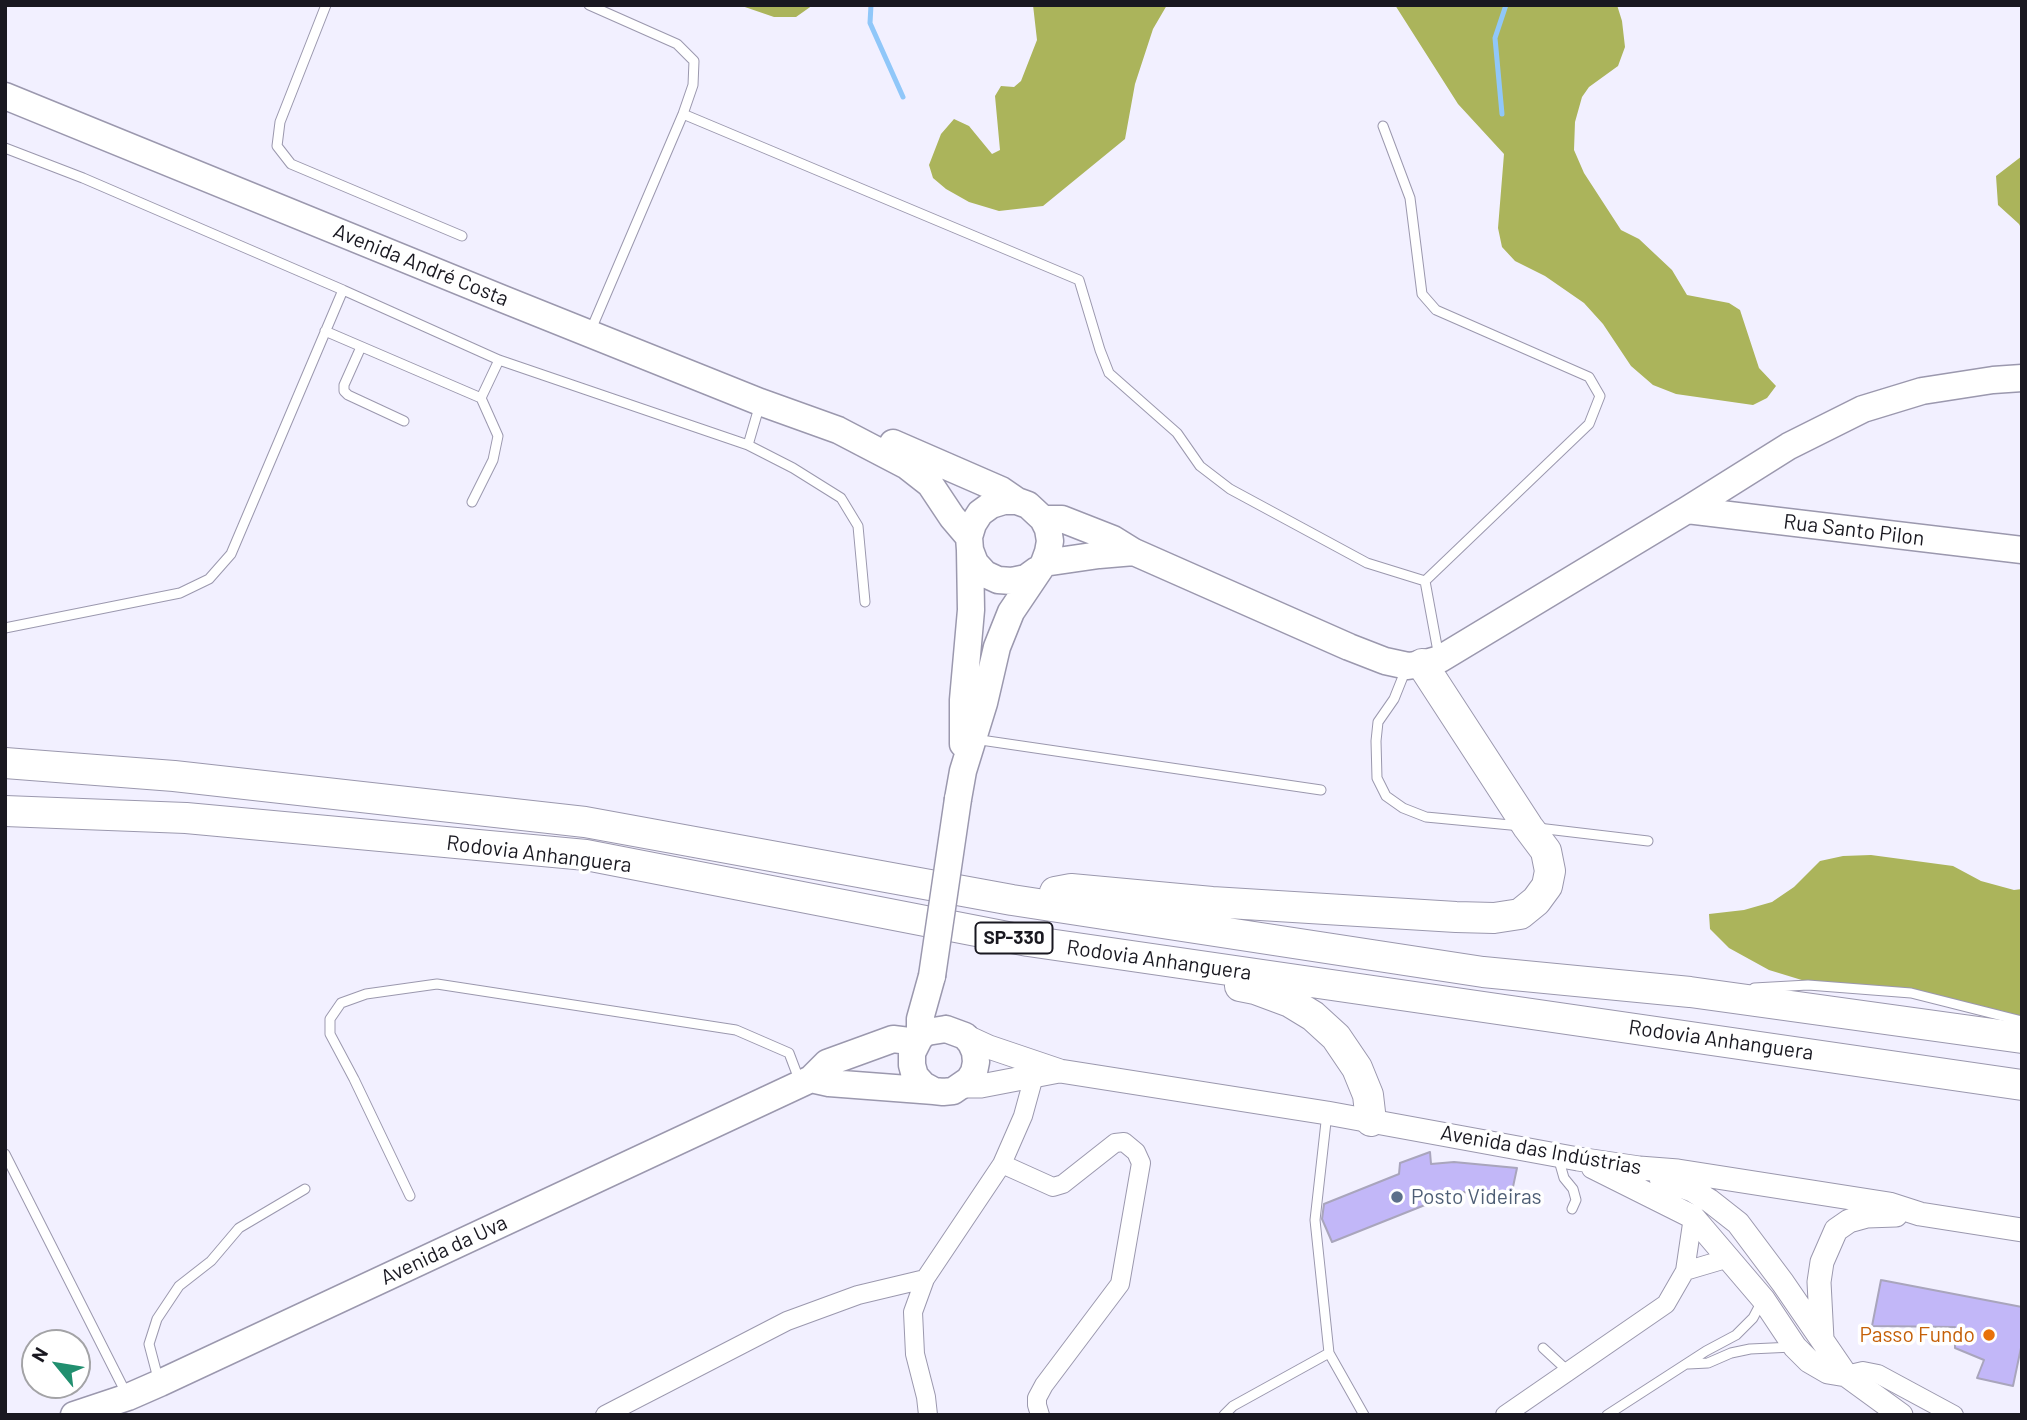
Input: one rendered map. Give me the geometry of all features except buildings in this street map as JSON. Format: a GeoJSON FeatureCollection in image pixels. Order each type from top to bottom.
{"type":"FeatureCollection","features":[{"type":"Feature","properties":{"kind":"highway"},"geometry":{"type":"LineString","coordinates":[[1013,900],[1071,889],[1212,902],[1494,918],[1520,914],[1536,901],[1547,886],[1550,871],[1546,851],[1423,663]]}},
{"type":"Feature","properties":{"kind":"highway","name":"Rodovia Anhanguera"},"geometry":{"type":"LineString","coordinates":[[5,763],[174,776],[585,822],[1013,900],[1483,972],[1690,992],[2022,1038]]}},
{"type":"Feature","properties":{"kind":"highway","name":"Rodovia Anhanguera"},"geometry":{"type":"LineString","coordinates":[[5,811],[187,818],[586,855],[1028,941],[2022,1084]]}},
{"type":"Feature","properties":{"kind":"highway"},"geometry":{"type":"LineString","coordinates":[[1028,941],[1078,957],[1255,989],[1290,1002],[1313,1016],[1336,1037],[1357,1068],[1368,1095],[1371,1121]]}},
{"type":"Feature","properties":{"kind":"main road","name":"Avenida André Costa"},"geometry":{"type":"LineString","coordinates":[[5,96],[590,334],[838,430]]}},
{"type":"Feature","properties":{"kind":"main road"},"geometry":{"type":"LineString","coordinates":[[1044,519],[1062,519],[1113,539],[1134,552],[1385,662],[1423,663],[1687,510],[1789,446],[1863,409],[1922,391],[2022,378]]}},
{"type":"Feature","properties":{"kind":"main road"},"geometry":{"type":"LineString","coordinates":[[838,430],[873,434],[1001,490],[1036,511],[1044,519],[1050,541],[1041,566],[1005,625],[997,646],[984,703],[963,771],[931,979],[920,1019],[918,1039],[912,1053],[915,1076],[923,1085],[934,1091]]}},
{"type":"Feature","properties":{"kind":"main road"},"geometry":{"type":"LineString","coordinates":[[838,430],[907,466],[930,484],[970,543],[975,563],[985,574],[998,580],[1012,582],[1026,578],[1041,566],[1099,555],[1134,552]]}},
{"type":"Feature","properties":{"kind":"main road"},"geometry":{"type":"LineString","coordinates":[[1754,468],[1746,489],[1749,498],[1767,520]]}},
{"type":"Feature","properties":{"kind":"main road"},"geometry":{"type":"LineString","coordinates":[[963,771],[963,700],[971,610],[970,543],[973,524],[980,513],[991,505],[1017,501]]}},
{"type":"Feature","properties":{"kind":"main road","name":"Rua Santo Pilon"},"geometry":{"type":"LineString","coordinates":[[1687,510],[2022,550]]}},
{"type":"Feature","properties":{"kind":"main road"},"geometry":{"type":"LineString","coordinates":[[806,1081],[943,1092],[962,1086],[974,1072],[975,1052],[971,1043],[939,1016],[931,979]]}},
{"type":"Feature","properties":{"kind":"main road"},"geometry":{"type":"LineString","coordinates":[[918,1039],[927,1032],[955,1032]]}},
{"type":"Feature","properties":{"kind":"main road","name":"Avenida das Indústrias"},"geometry":{"type":"LineString","coordinates":[[955,1032],[989,1047],[1060,1071],[1327,1113],[1568,1157],[1889,1204],[1920,1214],[2022,1230]]}},
{"type":"Feature","properties":{"kind":"main road","name":"Avenida da Uva"},"geometry":{"type":"LineString","coordinates":[[74,1415],[160,1383],[806,1081],[827,1063],[893,1039],[918,1039]]}},
{"type":"Feature","properties":{"kind":"main road","name":"Avenida das Indústrias"},"geometry":{"type":"LineString","coordinates":[[962,1086],[981,1086],[1060,1071]]}},
{"type":"Feature","properties":{"kind":"main road"},"geometry":{"type":"LineString","coordinates":[[1568,1157],[1693,1217],[1763,1299],[1795,1347],[1809,1361],[1828,1372],[1846,1376]]}},
{"type":"Feature","properties":{"kind":"main road"},"geometry":{"type":"LineString","coordinates":[[1639,1168],[1692,1190],[1738,1223],[1783,1283],[1846,1376],[1901,1415]]}},
{"type":"Feature","properties":{"kind":"main road"},"geometry":{"type":"LineString","coordinates":[[1822,1341],[1819,1282],[1822,1262],[1836,1230],[1849,1221],[1867,1216],[1920,1214]]}},
{"type":"Feature","properties":{"kind":"main road"},"geometry":{"type":"LineString","coordinates":[[1763,1299],[1783,1283]]}},
{"type":"Feature","properties":{"kind":"street"},"geometry":{"type":"LineString","coordinates":[[927,1406],[915,1354],[912,1312],[925,1279],[1002,1164],[1023,1116],[1034,1076]]}},
{"type":"Feature","properties":{"kind":"street"},"geometry":{"type":"LineString","coordinates":[[1002,1164],[1053,1187],[1063,1184],[1115,1143],[1124,1142],[1136,1152],[1141,1164],[1120,1284],[1044,1385],[1037,1398],[1040,1415]]}},
{"type":"Feature","properties":{"kind":"street"},"geometry":{"type":"LineString","coordinates":[[1505,1415],[1666,1304],[1685,1271],[1693,1217]]}},
{"type":"Feature","properties":{"kind":"street"},"geometry":{"type":"LineString","coordinates":[[1685,1271],[1729,1258]]}},
{"type":"Feature","properties":{"kind":"street"},"geometry":{"type":"LineString","coordinates":[[605,1415],[787,1321],[858,1295],[925,1279]]}},
{"type":"Feature","properties":{"kind":"street"},"geometry":{"type":"LineString","coordinates":[[1846,1376],[1863,1371],[1878,1374],[1954,1415]]}},
{"type":"Feature","properties":{"kind":"lane"},"geometry":{"type":"LineString","coordinates":[[326,5],[280,122],[277,146],[291,164],[462,236]]}},
{"type":"Feature","properties":{"kind":"lane"},"geometry":{"type":"LineString","coordinates":[[589,5],[677,44],[694,61],[694,85],[683,114],[590,334]]}},
{"type":"Feature","properties":{"kind":"lane"},"geometry":{"type":"LineString","coordinates":[[683,114],[1079,280],[1109,373],[1177,433],[1200,466],[1230,489],[1367,562],[1425,581]]}},
{"type":"Feature","properties":{"kind":"lane"},"geometry":{"type":"LineString","coordinates":[[1383,125],[1410,198],[1422,294],[1436,310],[1589,377],[1600,396],[1589,424],[1425,581],[1423,663],[1378,722],[1377,778],[1386,796],[1403,808],[1426,817],[1648,841]]}},
{"type":"Feature","properties":{"kind":"lane"},"geometry":{"type":"LineString","coordinates":[[5,148],[83,178],[499,360],[748,445],[793,468],[841,498],[858,526],[864,602]]}},
{"type":"Feature","properties":{"kind":"lane"},"geometry":{"type":"LineString","coordinates":[[5,628],[180,593],[209,579],[231,554],[343,290]]}},
{"type":"Feature","properties":{"kind":"lane"},"geometry":{"type":"LineString","coordinates":[[325,331],[481,398],[498,436],[493,460],[472,502]]}},
{"type":"Feature","properties":{"kind":"lane"},"geometry":{"type":"LineString","coordinates":[[361,347],[344,385],[344,391],[404,421]]}},
{"type":"Feature","properties":{"kind":"lane"},"geometry":{"type":"LineString","coordinates":[[481,398],[499,360]]}},
{"type":"Feature","properties":{"kind":"lane"},"geometry":{"type":"LineString","coordinates":[[748,445],[760,402]]}},
{"type":"Feature","properties":{"kind":"lane"},"geometry":{"type":"LineString","coordinates":[[973,739],[1321,790]]}},
{"type":"Feature","properties":{"kind":"lane"},"geometry":{"type":"LineString","coordinates":[[410,1196],[330,1034],[330,1019],[341,1003],[366,994],[437,984],[736,1030],[789,1053],[806,1081]]}},
{"type":"Feature","properties":{"kind":"lane"},"geometry":{"type":"LineString","coordinates":[[1690,992],[1808,985],[1910,993],[2022,1021]]}},
{"type":"Feature","properties":{"kind":"lane"},"geometry":{"type":"LineString","coordinates":[[1327,1113],[1315,1220],[1329,1353],[1364,1415]]}},
{"type":"Feature","properties":{"kind":"lane"},"geometry":{"type":"LineString","coordinates":[[5,1154],[128,1397]]}},
{"type":"Feature","properties":{"kind":"lane"},"geometry":{"type":"LineString","coordinates":[[1568,1157],[1564,1178],[1573,1189],[1576,1200],[1572,1209]]}},
{"type":"Feature","properties":{"kind":"lane"},"geometry":{"type":"LineString","coordinates":[[160,1383],[149,1344],[157,1319],[179,1286],[211,1261],[239,1228],[305,1189]]}},
{"type":"Feature","properties":{"kind":"lane"},"geometry":{"type":"LineString","coordinates":[[1607,1415],[1706,1351],[1736,1335],[1753,1318],[1763,1299]]}},
{"type":"Feature","properties":{"kind":"lane"},"geometry":{"type":"LineString","coordinates":[[1686,1365],[1708,1363],[1731,1353],[1750,1349],[1795,1347]]}},
{"type":"Feature","properties":{"kind":"lane"},"geometry":{"type":"LineString","coordinates":[[1543,1349],[1569,1372]]}},
{"type":"Feature","properties":{"kind":"lane"},"geometry":{"type":"LineString","coordinates":[[1224,1415],[1233,1406],[1329,1353]]}},
{"type":"Feature","properties":{"kind":"green space"},"geometry":{"type":"Polygon","coordinates":[[[739,5],[813,5],[796,17],[774,17],[739,5]]]}},
{"type":"Feature","properties":{"kind":"green space"},"geometry":{"type":"Polygon","coordinates":[[[1033,5],[1167,5],[1153,29],[1135,84],[1125,139],[1043,206],[999,211],[969,202],[946,189],[933,178],[929,165],[941,134],[954,119],[969,126],[992,154],[1000,150],[995,96],[1001,86],[1014,87],[1021,81],[1037,40],[1033,5]]]}},
{"type":"Feature","properties":{"kind":"green space"},"geometry":{"type":"Polygon","coordinates":[[[1395,5],[1617,5],[1625,47],[1618,66],[1589,87],[1582,97],[1575,122],[1574,150],[1584,173],[1621,230],[1639,239],[1672,270],[1687,295],[1729,303],[1740,310],[1759,368],[1776,386],[1767,398],[1753,405],[1676,394],[1653,385],[1631,366],[1603,324],[1584,303],[1545,276],[1515,261],[1502,247],[1498,228],[1504,154],[1458,104],[1395,5]]]}},
{"type":"Feature","properties":{"kind":"green space"},"geometry":{"type":"Polygon","coordinates":[[[2022,156],[2022,230],[1998,205],[1996,176],[2022,156]]]}},
{"type":"Feature","properties":{"kind":"green space"},"geometry":{"type":"Polygon","coordinates":[[[1871,855],[1953,866],[1981,881],[2014,890],[2022,889],[2022,1019],[1960,1003],[1805,981],[1769,970],[1729,948],[1710,929],[1709,914],[1744,910],[1772,902],[1794,887],[1820,861],[1843,856],[1871,855]]]}},
{"type":"Feature","properties":{"kind":"waterway"},"geometry":{"type":"LineString","coordinates":[[871,5],[870,23],[903,97]]}},
{"type":"Feature","properties":{"kind":"waterway"},"geometry":{"type":"LineString","coordinates":[[1502,114],[1495,38],[1506,5]]}},
{"type":"Feature","properties":{"kind":"place","name":"Posto Videiras"},"geometry":{"type":"Point","coordinates":[1397,1197]}},
{"type":"Feature","properties":{"kind":"place","name":"Passo Fundo"},"geometry":{"type":"Point","coordinates":[1989,1335]}}]}
